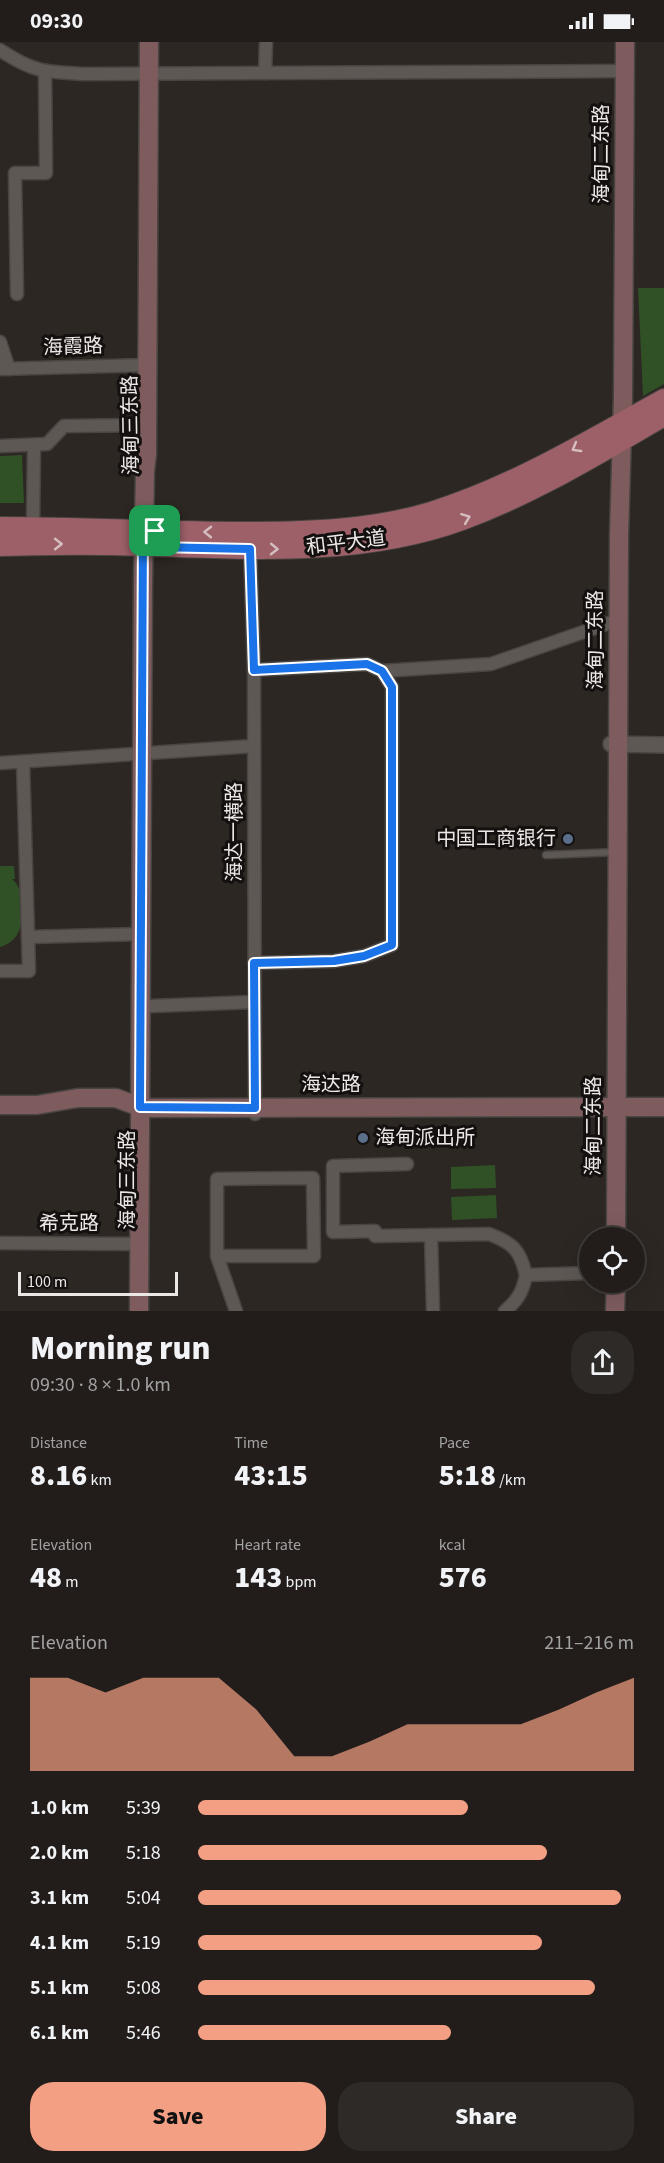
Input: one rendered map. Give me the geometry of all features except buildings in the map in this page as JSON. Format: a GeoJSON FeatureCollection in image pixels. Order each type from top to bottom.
{"type":"FeatureCollection","features":[{"type":"Feature","properties":{"kind":"main road"},"geometry":{"type":"LineString","coordinates":[[139,1311],[139,1244],[145,1111],[141,934],[147,754],[149,539],[147,365],[152,74],[149,42]]}},
{"type":"Feature","properties":{"kind":"main road","name":"海甸三东路"},"geometry":{"type":"LineString","coordinates":[[149,539],[153,403],[152,74],[154,42]]}},
{"type":"Feature","properties":{"kind":"main road","name":"海甸二东路"},"geometry":{"type":"LineString","coordinates":[[615,42],[620,71]]}},
{"type":"Feature","properties":{"kind":"main road","name":"海甸二东路"},"geometry":{"type":"LineString","coordinates":[[615,742],[612,622],[617,434],[620,71],[625,42]]}},
{"type":"Feature","properties":{"kind":"main road","name":"和平大道"},"geometry":{"type":"LineString","coordinates":[[0,527],[33,528],[250,549],[298,549],[402,536],[461,520],[543,485],[664,399]]}},
{"type":"Feature","properties":{"kind":"main road","name":"和平大道"},"geometry":{"type":"LineString","coordinates":[[0,546],[110,544],[149,539],[289,532],[353,527],[398,519],[432,511],[510,482],[617,434],[664,416]]}},
{"type":"Feature","properties":{"kind":"main road","name":"海甸二东路"},"geometry":{"type":"LineString","coordinates":[[616,1227],[613,1112],[615,742],[619,535],[617,434]]}},
{"type":"Feature","properties":{"kind":"main road","name":"海甸三东路"},"geometry":{"type":"LineString","coordinates":[[147,754],[151,1006],[145,1111],[150,1311]]}},
{"type":"Feature","properties":{"kind":"main road","name":"海达路"},"geometry":{"type":"LineString","coordinates":[[0,1105],[37,1105],[78,1098],[116,1098],[145,1111]]}},
{"type":"Feature","properties":{"kind":"main road","name":"海达路"},"geometry":{"type":"LineString","coordinates":[[613,1112],[664,1107]]}},
{"type":"Feature","properties":{"kind":"main road","name":"海达路"},"geometry":{"type":"LineString","coordinates":[[0,1110],[613,1112],[664,1116]]}},
{"type":"Feature","properties":{"kind":"main road","name":"海甸二东路"},"geometry":{"type":"LineString","coordinates":[[608,1227],[613,1112]]}},
{"type":"Feature","properties":{"kind":"main road"},"geometry":{"type":"LineString","coordinates":[[607,1311],[608,1293]]}},
{"type":"Feature","properties":{"kind":"main road"},"geometry":{"type":"LineString","coordinates":[[615,1311],[616,1293]]}},
{"type":"Feature","properties":{"kind":"street"},"geometry":{"type":"LineString","coordinates":[[265,73],[266,42]]}},
{"type":"Feature","properties":{"kind":"street"},"geometry":{"type":"LineString","coordinates":[[0,50],[24,65],[45,72],[152,74],[620,71]]}},
{"type":"Feature","properties":{"kind":"street"},"geometry":{"type":"LineString","coordinates":[[17,294],[15,173],[46,173],[45,72]]}},
{"type":"Feature","properties":{"kind":"street"},"geometry":{"type":"LineString","coordinates":[[0,342],[4,369]]}},
{"type":"Feature","properties":{"kind":"street","name":"海霞路"},"geometry":{"type":"LineString","coordinates":[[4,369],[147,365]]}},
{"type":"Feature","properties":{"kind":"street"},"geometry":{"type":"LineString","coordinates":[[0,446],[47,444],[64,426],[147,425]]}},
{"type":"Feature","properties":{"kind":"street"},"geometry":{"type":"LineString","coordinates":[[33,528],[34,445]]}},
{"type":"Feature","properties":{"kind":"street","name":"海达一横路"},"geometry":{"type":"LineString","coordinates":[[250,549],[254,670],[255,1111]]}},
{"type":"Feature","properties":{"kind":"street"},"geometry":{"type":"LineString","coordinates":[[254,670],[367,664],[382,671],[491,664],[612,622]]}},
{"type":"Feature","properties":{"kind":"street"},"geometry":{"type":"LineString","coordinates":[[254,963],[334,961],[364,956],[392,945],[392,687],[382,671]]}},
{"type":"Feature","properties":{"kind":"street"},"geometry":{"type":"LineString","coordinates":[[615,742],[664,739]]}},
{"type":"Feature","properties":{"kind":"street"},"geometry":{"type":"LineString","coordinates":[[615,742],[664,744]]}},
{"type":"Feature","properties":{"kind":"street"},"geometry":{"type":"LineString","coordinates":[[0,763],[254,746]]}},
{"type":"Feature","properties":{"kind":"street"},"geometry":{"type":"LineString","coordinates":[[0,971],[29,971],[23,762]]}},
{"type":"Feature","properties":{"kind":"street"},"geometry":{"type":"LineString","coordinates":[[28,937],[141,934]]}},
{"type":"Feature","properties":{"kind":"street"},"geometry":{"type":"LineString","coordinates":[[151,1006],[254,1002]]}},
{"type":"Feature","properties":{"kind":"street"},"geometry":{"type":"LineString","coordinates":[[407,1164],[333,1166],[333,1232],[375,1231],[375,1236],[489,1234],[504,1240],[520,1255],[526,1275],[523,1289],[516,1302],[505,1311]]}},
{"type":"Feature","properties":{"kind":"street"},"geometry":{"type":"LineString","coordinates":[[217,1256],[314,1256],[313,1178],[217,1179],[217,1256],[236,1311]]}},
{"type":"Feature","properties":{"kind":"street"},"geometry":{"type":"LineString","coordinates":[[431,1235],[433,1311]]}},
{"type":"Feature","properties":{"kind":"street","name":"希克路"},"geometry":{"type":"LineString","coordinates":[[0,1243],[139,1244]]}},
{"type":"Feature","properties":{"kind":"street"},"geometry":{"type":"LineString","coordinates":[[526,1275],[579,1273]]}},
{"type":"Feature","properties":{"kind":"lane"},"geometry":{"type":"LineString","coordinates":[[546,855],[614,852]]}},
{"type":"Feature","properties":{"kind":"green space"},"geometry":{"type":"Polygon","coordinates":[[[638,288],[664,288],[664,384],[643,396],[638,288]]]}},
{"type":"Feature","properties":{"kind":"green space"},"geometry":{"type":"Polygon","coordinates":[[[22,455],[24,503],[0,503],[0,456],[22,455]]]}},
{"type":"Feature","properties":{"kind":"green space"},"geometry":{"type":"Polygon","coordinates":[[[0,866],[14,866],[15,879],[12,879],[19,890],[23,912],[17,936],[0,947],[0,866]]]}},
{"type":"Feature","properties":{"kind":"green space"},"geometry":{"type":"Polygon","coordinates":[[[495,1165],[496,1188],[451,1189],[451,1167],[495,1165]]]}},
{"type":"Feature","properties":{"kind":"green space"},"geometry":{"type":"Polygon","coordinates":[[[496,1195],[497,1218],[452,1220],[451,1197],[496,1195]]]}},
{"type":"Feature","properties":{"kind":"place","name":"中国工商银行"},"geometry":{"type":"Point","coordinates":[568,839]}},
{"type":"Feature","properties":{"kind":"place","name":"海甸派出所"},"geometry":{"type":"Point","coordinates":[363,1138]}},
{"type":"Feature","properties":{"kind":"route"},"geometry":{"type":"LineString","coordinates":[[143,530],[155,531],[154,547],[250,549],[254,670],[367,664],[382,671],[392,687],[392,945],[364,956],[334,961],[254,963],[255,1108],[140,1107],[143,530]]}}]}
